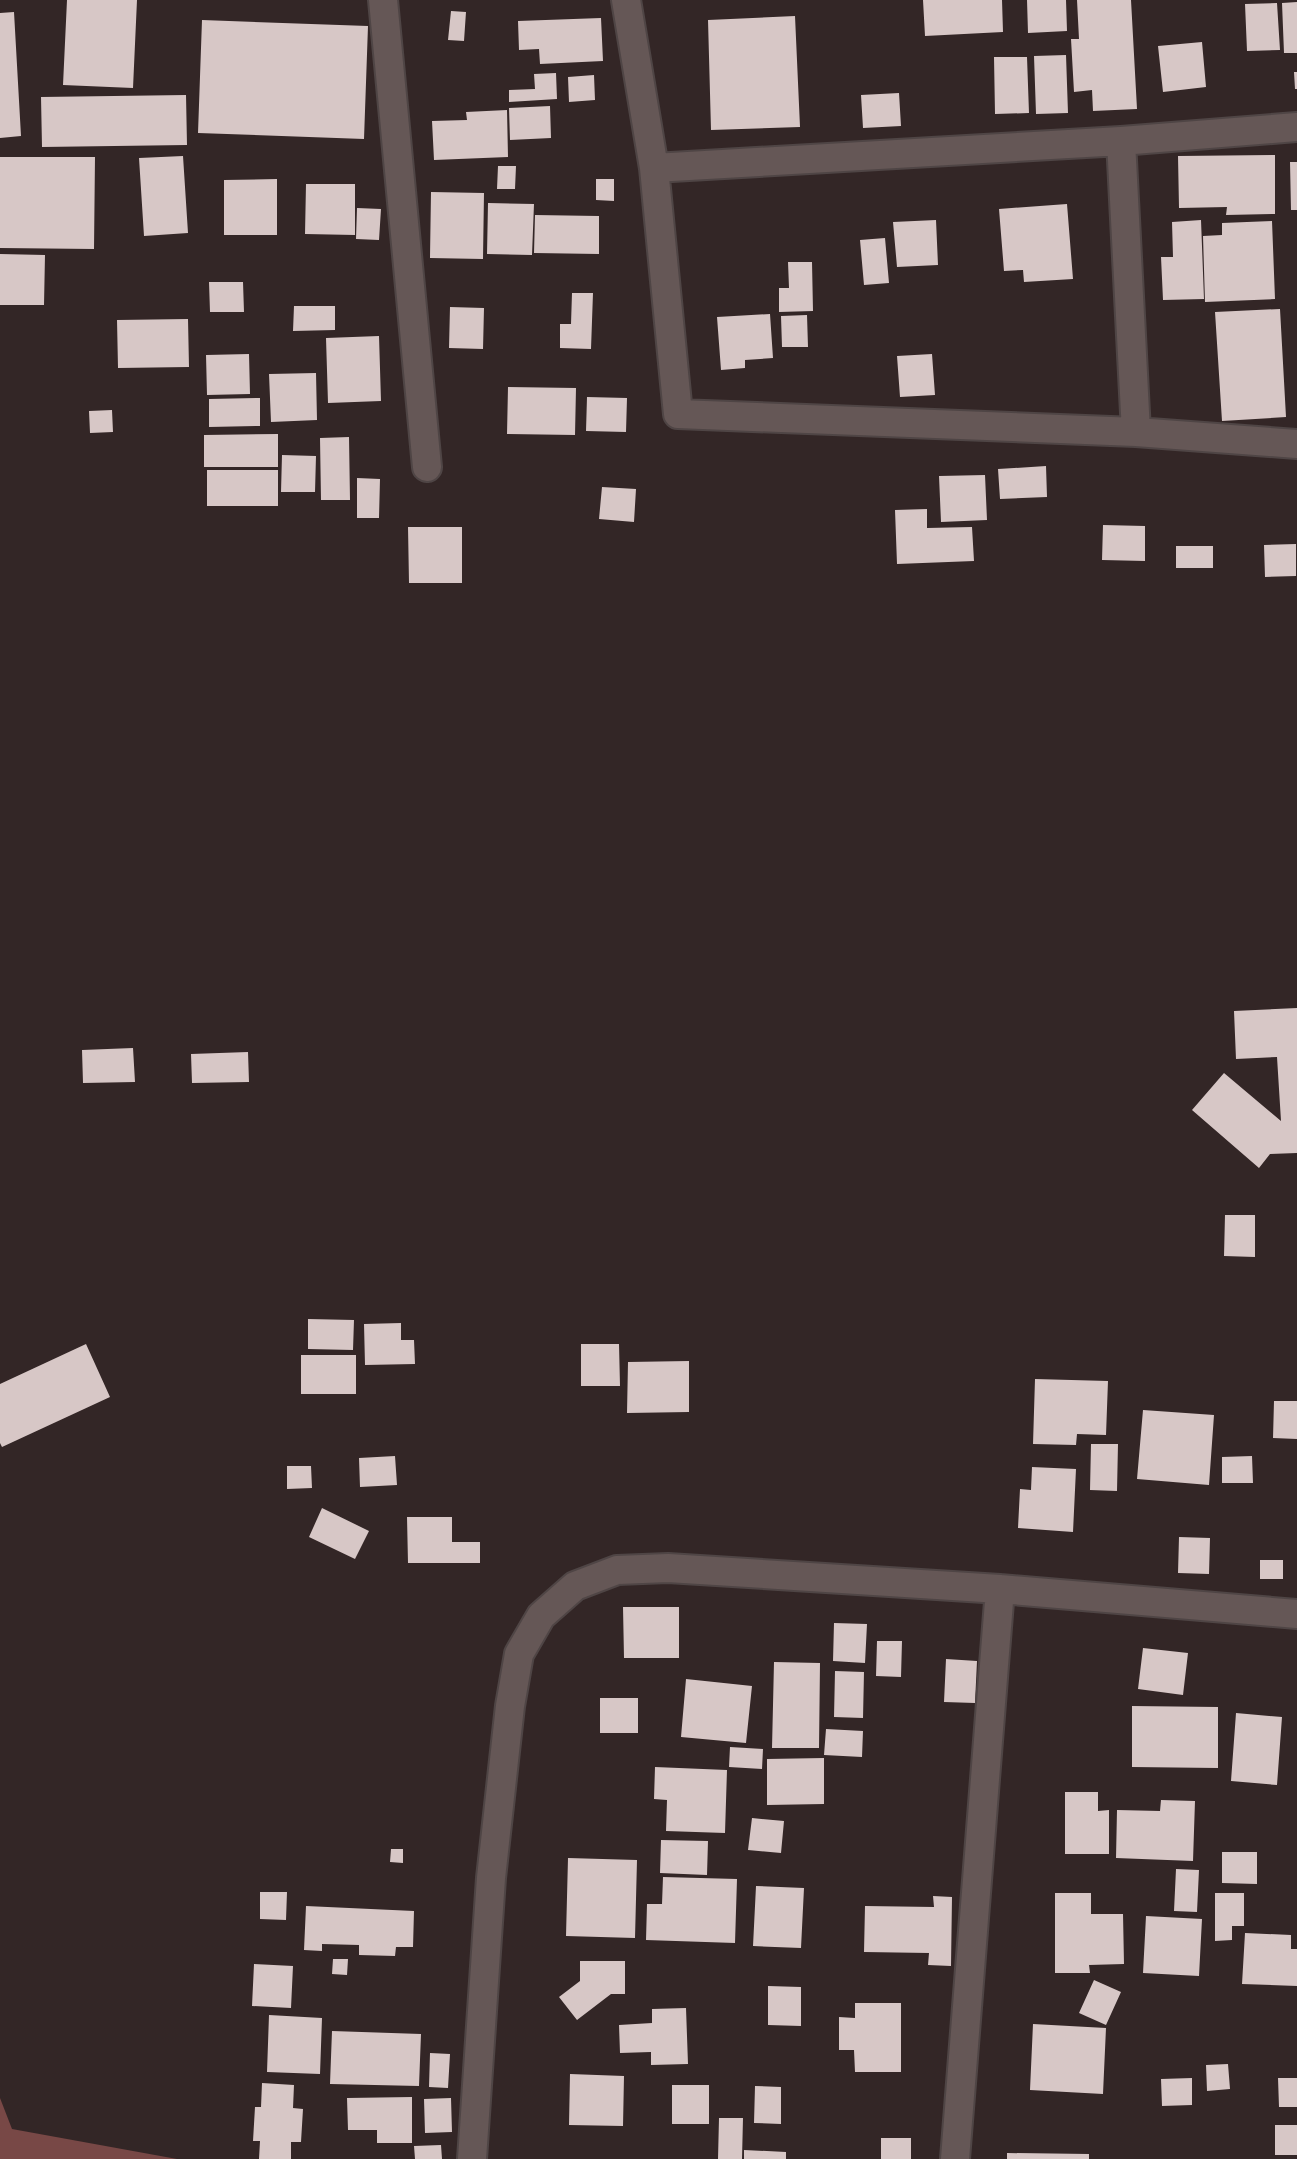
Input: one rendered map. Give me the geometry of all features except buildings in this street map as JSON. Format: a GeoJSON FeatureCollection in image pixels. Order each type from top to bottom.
{"type":"FeatureCollection","features":[{"type":"Feature","properties":{"kind":"street"},"geometry":{"type":"LineString","coordinates":[[383,0],[427,467]]}},
{"type":"Feature","properties":{"kind":"street"},"geometry":{"type":"LineString","coordinates":[[626,0],[654,168],[678,414],[1136,432],[1297,444]]}},
{"type":"Feature","properties":{"kind":"street"},"geometry":{"type":"LineString","coordinates":[[654,168],[1121,141],[1297,127]]}},
{"type":"Feature","properties":{"kind":"street"},"geometry":{"type":"LineString","coordinates":[[1121,141],[1136,432]]}},
{"type":"Feature","properties":{"kind":"street"},"geometry":{"type":"LineString","coordinates":[[472,2159],[491,1878],[510,1706],[519,1654],[541,1616],[575,1586],[616,1570],[668,1568],[1000,1589],[1297,1614]]}},
{"type":"Feature","properties":{"kind":"street"},"geometry":{"type":"LineString","coordinates":[[955,2159],[1000,1589]]}},
{"type":"Feature","properties":{"kind":"shaded area"},"geometry":{"type":"Polygon","coordinates":[[[0,2098],[12,2129],[177,2159],[0,2159],[0,2098]]]}}]}
